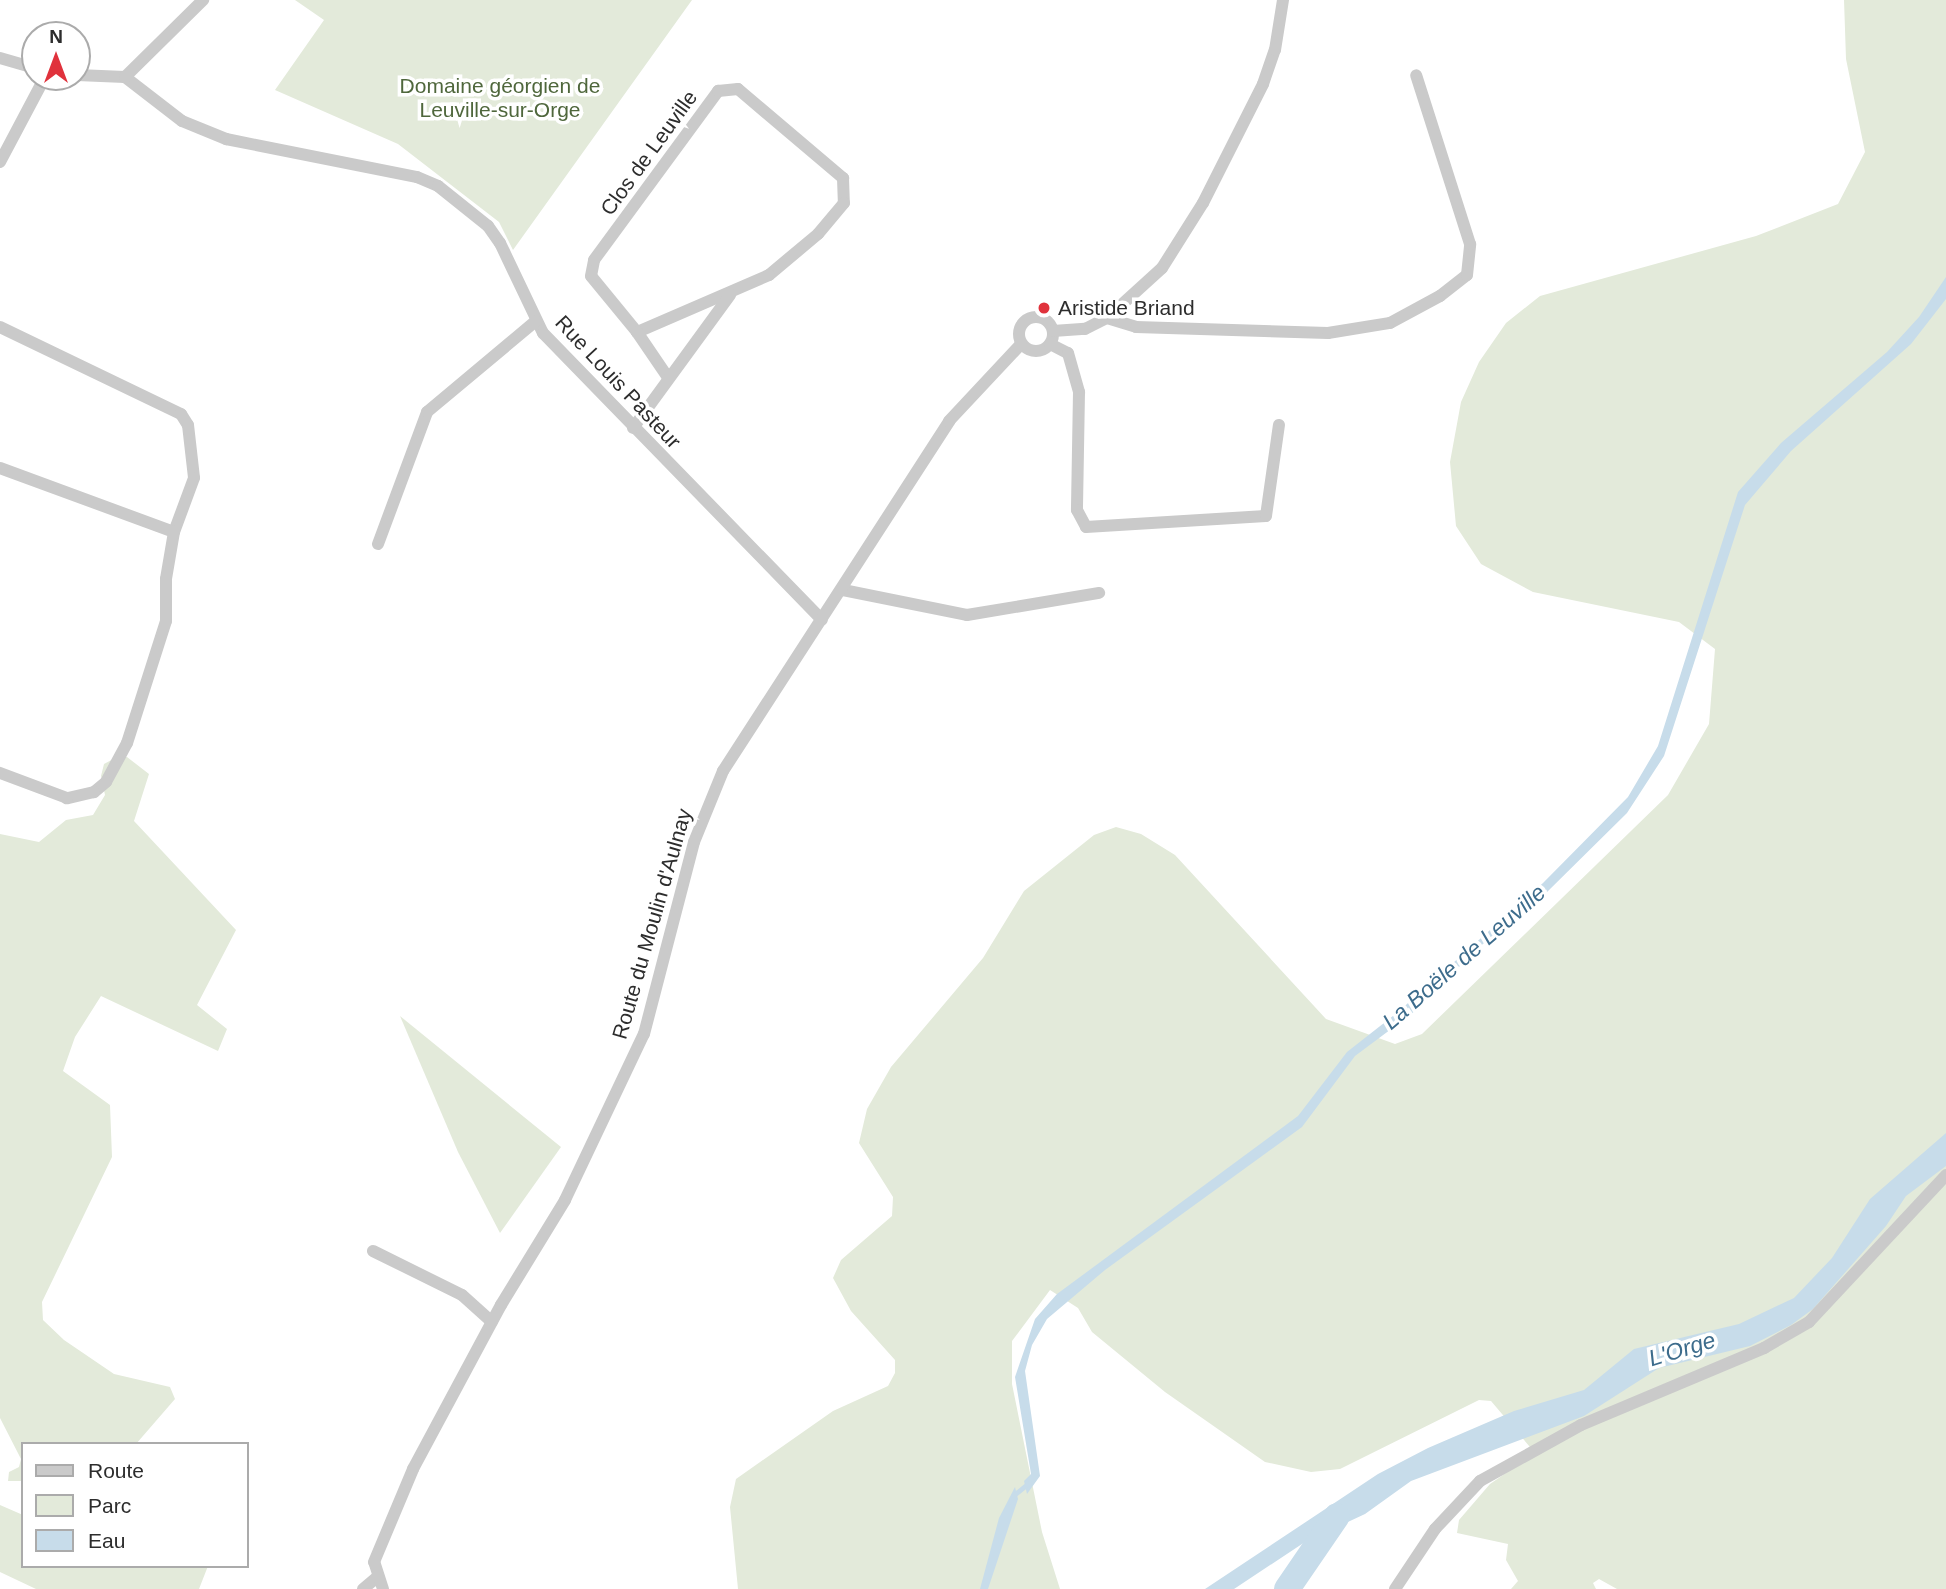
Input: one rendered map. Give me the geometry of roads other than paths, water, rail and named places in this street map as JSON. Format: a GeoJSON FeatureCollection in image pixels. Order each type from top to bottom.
{"type":"FeatureCollection","features":[{"type":"Feature","properties":{"kind":"street"},"geometry":{"type":"LineString","coordinates":[[91,76],[125,77],[203,0]]}},
{"type":"Feature","properties":{"kind":"street"},"geometry":{"type":"LineString","coordinates":[[1279,425],[1266,516],[1086,527],[1077,510],[1079,392],[1068,353],[1051,338],[1040,318],[1027,320],[1019,331],[1021,344],[1033,351],[1051,338],[1085,329],[1107,318],[1162,268],[1203,204],[1263,84],[1275,50],[1283,0]]}},
{"type":"Feature","properties":{"kind":"street"},"geometry":{"type":"LineString","coordinates":[[0,58],[21,64]]}},
{"type":"Feature","properties":{"kind":"street"},"geometry":{"type":"LineString","coordinates":[[1107,318],[1136,327],[1328,333],[1390,323],[1440,296],[1467,275],[1470,244],[1416,75]]}},
{"type":"Feature","properties":{"kind":"street","name":"Rue Louis Pasteur"},"geometry":{"type":"LineString","coordinates":[[125,77],[182,121],[226,139],[417,177],[438,186],[488,226],[500,243],[536,321],[633,428],[822,620]]}},
{"type":"Feature","properties":{"kind":"street","name":"Clos de Leuville"},"geometry":{"type":"LineString","coordinates":[[637,332],[769,275],[818,234],[844,203],[843,178],[738,89],[718,92],[591,268],[591,276],[637,332],[667,376]]}},
{"type":"Feature","properties":{"kind":"street"},"geometry":{"type":"LineString","coordinates":[[0,162],[38,91]]}},
{"type":"Feature","properties":{"kind":"street","name":"Clos de Leuville"},"geometry":{"type":"LineString","coordinates":[[633,428],[667,376],[732,292]]}},
{"type":"Feature","properties":{"kind":"street"},"geometry":{"type":"LineString","coordinates":[[377,544],[427,412],[536,321]]}},
{"type":"Feature","properties":{"kind":"street"},"geometry":{"type":"LineString","coordinates":[[0,327],[181,414],[188,425],[194,478],[174,532],[166,579],[166,621],[127,743],[106,782],[94,792],[67,797],[0,773]]}},
{"type":"Feature","properties":{"kind":"street","name":"Route du Moulin d'Aulnay"},"geometry":{"type":"LineString","coordinates":[[380,1583],[377,1547],[413,1469],[492,1322],[565,1200],[644,1034],[704,809],[744,736],[843,590],[949,421],[1021,344]]}},
{"type":"Feature","properties":{"kind":"street"},"geometry":{"type":"LineString","coordinates":[[0,468],[174,532]]}},
{"type":"Feature","properties":{"kind":"street"},"geometry":{"type":"LineString","coordinates":[[843,590],[967,615],[1099,593]]}},
{"type":"Feature","properties":{"kind":"street"},"geometry":{"type":"LineString","coordinates":[[1395,1589],[1435,1530],[1480,1481],[1581,1425],[1764,1348],[1809,1322],[1946,1175]]}},
{"type":"Feature","properties":{"kind":"street"},"geometry":{"type":"LineString","coordinates":[[373,1251],[462,1295],[492,1322]]}},
{"type":"Feature","properties":{"kind":"street"},"geometry":{"type":"LineString","coordinates":[[363,1589],[380,1583]]}},
{"type":"Feature","properties":{"kind":"water"},"geometry":{"type":"Polygon","coordinates":[[[1946,277],[1946,299],[1911,344],[1791,451],[1745,505],[1664,756],[1627,813],[1545,894],[1478,948],[1414,1012],[1355,1056],[1302,1127],[1105,1270],[1047,1319],[1032,1345],[1025,1371],[1040,1476],[1027,1494],[1024,1481],[1031,1474],[1015,1377],[1035,1319],[1057,1294],[1298,1116],[1347,1052],[1398,1012],[1543,883],[1628,797],[1658,746],[1738,492],[1781,443],[1887,352],[1919,317],[1946,277]]]}},
{"type":"Feature","properties":{"kind":"water"},"geometry":{"type":"Polygon","coordinates":[[[1946,1133],[1946,1166],[1906,1196],[1886,1226],[1813,1309],[1791,1325],[1750,1346],[1659,1368],[1584,1416],[1411,1481],[1365,1514],[1305,1542],[1234,1589],[1205,1589],[1378,1474],[1428,1448],[1514,1411],[1584,1390],[1634,1349],[1739,1324],[1794,1298],[1832,1258],[1870,1199],[1946,1133]]]}},
{"type":"Feature","properties":{"kind":"water"},"geometry":{"type":"Polygon","coordinates":[[[1015,1487],[1018,1499],[988,1589],[980,1589],[999,1518],[1015,1487]]]}},
{"type":"Feature","properties":{"kind":"waterway","name":"La Boële de Leuville"},"geometry":{"type":"LineString","coordinates":[[1014,1495],[1029,1483]]}},
{"type":"Feature","properties":{"kind":"waterway","name":"L'Orge"},"geometry":{"type":"LineString","coordinates":[[1287,1589],[1337,1516]]}},
{"type":"Feature","properties":{"kind":"place","name":"Aristide Briand"},"geometry":{"type":"Point","coordinates":[1044,308]}},
{"type":"Feature","properties":{"kind":"park label","name":"Domaine géorgien de Leuville-sur-Orge"},"geometry":{"type":"Point","coordinates":[500,98]}}]}
